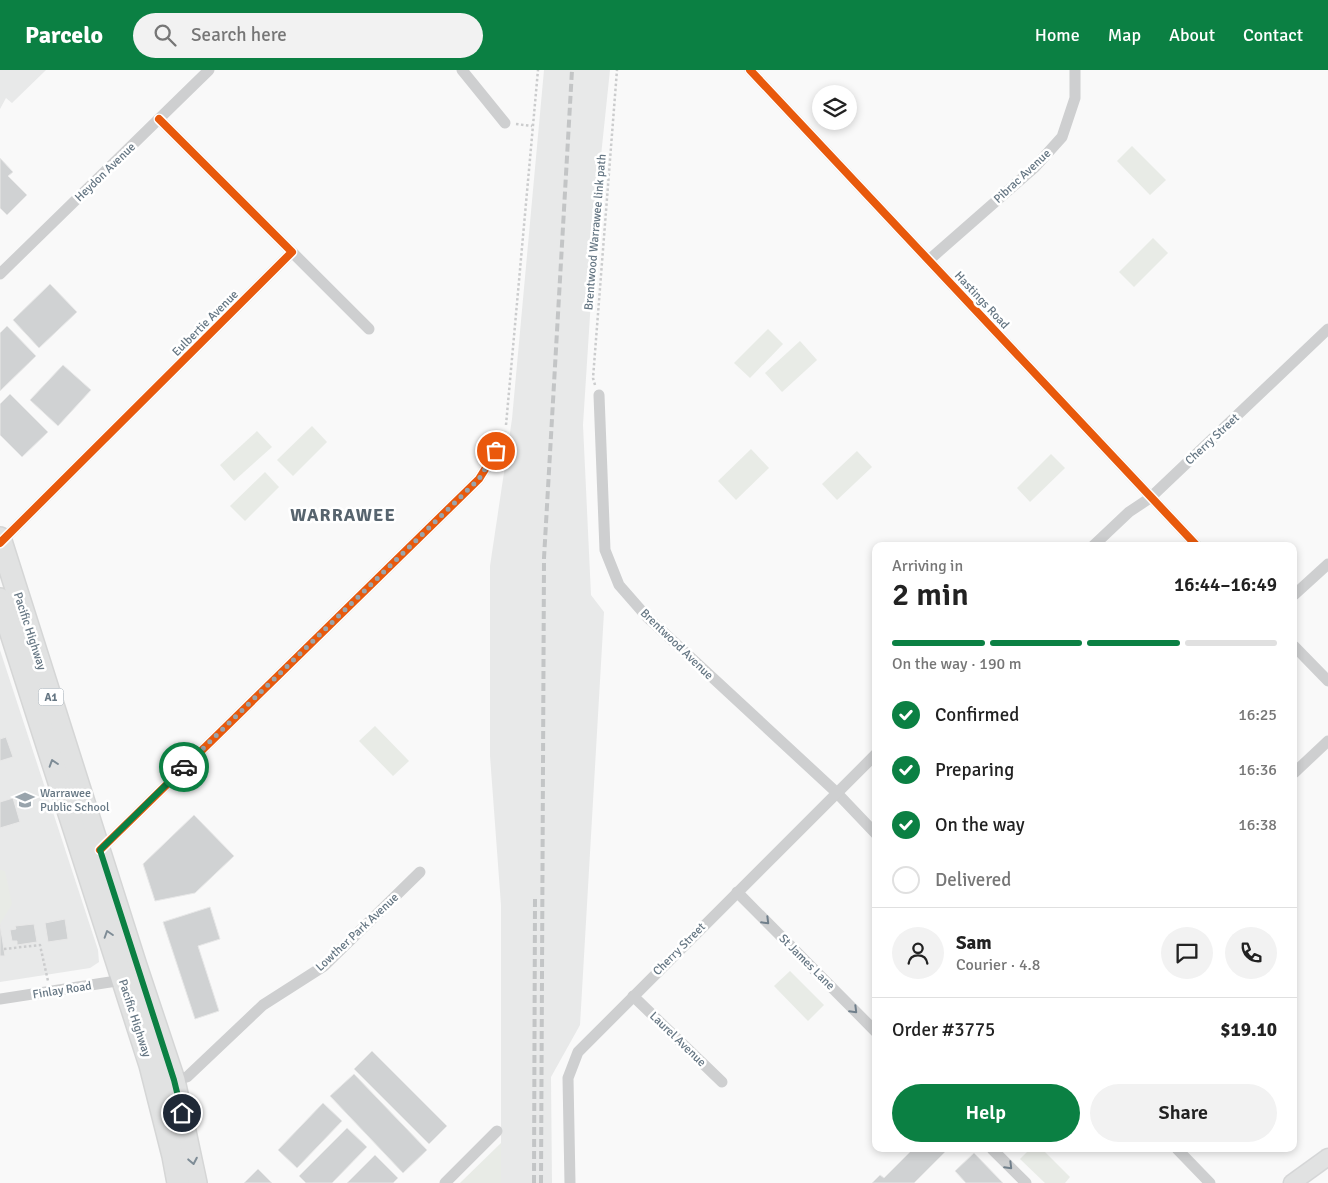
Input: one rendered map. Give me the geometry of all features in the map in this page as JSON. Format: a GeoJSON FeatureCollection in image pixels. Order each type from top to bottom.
{"type":"FeatureCollection","features":[{"type":"Feature","properties":{"kind":"highway","name":"Pacific Highway"},"geometry":{"type":"LineString","coordinates":[[1,541],[174,1080],[196,1183]]}},
{"type":"Feature","properties":{"kind":"highway","name":"Pacific Highway"},"geometry":{"type":"LineString","coordinates":[[0,599],[150,1065],[178,1183]]}},
{"type":"Feature","properties":{"kind":"main road"},"geometry":{"type":"LineString","coordinates":[[1292,1183],[1324,1161]]}},
{"type":"Feature","properties":{"kind":"main road"},"geometry":{"type":"LineString","coordinates":[[1307,1183],[1324,1161]]}},
{"type":"Feature","properties":{"kind":"street","name":"Heydon Avenue"},"geometry":{"type":"LineString","coordinates":[[0,274],[209,70]]}},
{"type":"Feature","properties":{"kind":"street"},"geometry":{"type":"LineString","coordinates":[[462,70],[505,122]]}},
{"type":"Feature","properties":{"kind":"street","name":"Hastings Road"},"geometry":{"type":"LineString","coordinates":[[750,70],[1193,542]]}},
{"type":"Feature","properties":{"kind":"street","name":"Pibrac Avenue"},"geometry":{"type":"LineString","coordinates":[[929,260],[1035,167],[1062,137],[1075,98],[1075,70]]}},
{"type":"Feature","properties":{"kind":"street"},"geometry":{"type":"LineString","coordinates":[[159,119],[369,329]]}},
{"type":"Feature","properties":{"kind":"street","name":"Eulbertie Avenue"},"geometry":{"type":"LineString","coordinates":[[1,541],[292,252]]}},
{"type":"Feature","properties":{"kind":"street","name":"Cherry Street"},"geometry":{"type":"LineString","coordinates":[[1097,542],[1129,512],[1150,498],[1328,329]]}},
{"type":"Feature","properties":{"kind":"street","name":"Brentwood Avenue"},"geometry":{"type":"LineString","coordinates":[[599,395],[605,550],[619,585],[647,616],[836,792],[872,830]]}},
{"type":"Feature","properties":{"kind":"street"},"geometry":{"type":"LineString","coordinates":[[100,850],[479,479],[505,437]]}},
{"type":"Feature","properties":{"kind":"street"},"geometry":{"type":"LineString","coordinates":[[1297,592],[1328,564]]}},
{"type":"Feature","properties":{"kind":"street"},"geometry":{"type":"LineString","coordinates":[[1297,649],[1328,681]]}},
{"type":"Feature","properties":{"kind":"street"},"geometry":{"type":"LineString","coordinates":[[1297,770],[1328,741]]}},
{"type":"Feature","properties":{"kind":"street","name":"Cherry Street"},"geometry":{"type":"LineString","coordinates":[[570,1183],[568,1078],[572,1063],[578,1052],[872,758]]}},
{"type":"Feature","properties":{"kind":"street","name":"Lowther Park Avenue"},"geometry":{"type":"LineString","coordinates":[[174,1080],[187,1077],[263,1005],[324,966],[420,872]]}},
{"type":"Feature","properties":{"kind":"street","name":"St James Lane"},"geometry":{"type":"LineString","coordinates":[[736,892],[872,1028]]}},
{"type":"Feature","properties":{"kind":"street","name":"Finlay Road"},"geometry":{"type":"LineString","coordinates":[[0,999],[123,980]]}},
{"type":"Feature","properties":{"kind":"street","name":"Laurel Avenue"},"geometry":{"type":"LineString","coordinates":[[633,996],[722,1082]]}},
{"type":"Feature","properties":{"kind":"street"},"geometry":{"type":"LineString","coordinates":[[445,1183],[497,1131]]}},
{"type":"Feature","properties":{"kind":"street"},"geometry":{"type":"LineString","coordinates":[[995,1152],[1026,1183]]}},
{"type":"Feature","properties":{"kind":"street"},"geometry":{"type":"LineString","coordinates":[[1180,1152],[1210,1183]]}},
{"type":"Feature","properties":{"kind":"path"},"geometry":{"type":"LineString","coordinates":[[505,437],[538,70]]}},
{"type":"Feature","properties":{"kind":"path"},"geometry":{"type":"LineString","coordinates":[[505,122],[532,126]]}},
{"type":"Feature","properties":{"kind":"path"},"geometry":{"type":"LineString","coordinates":[[4,950],[40,945],[48,982]]}},
{"type":"Feature","properties":{"kind":"shaded area"},"geometry":{"type":"Polygon","coordinates":[[[0,70],[46,70],[12,103],[6,98],[0,109],[0,70]]]}},
{"type":"Feature","properties":{"kind":"shaded area"},"geometry":{"type":"Polygon","coordinates":[[[544,70],[610,70],[599,175],[583,425],[591,595],[604,612],[580,1025],[551,1077],[552,1183],[501,1183],[501,905],[490,756],[490,566],[512,419],[544,70]]]}},
{"type":"Feature","properties":{"kind":"shaded area"},"geometry":{"type":"Polygon","coordinates":[[[1132,146],[1166,180],[1150,195],[1117,161],[1132,146]]]}},
{"type":"Feature","properties":{"kind":"shaded area"},"geometry":{"type":"Polygon","coordinates":[[[1153,238],[1168,253],[1134,287],[1119,272],[1153,238]]]}},
{"type":"Feature","properties":{"kind":"shaded area"},"geometry":{"type":"Polygon","coordinates":[[[768,329],[783,344],[750,378],[734,363],[768,329]]]}},
{"type":"Feature","properties":{"kind":"shaded area"},"geometry":{"type":"Polygon","coordinates":[[[800,341],[817,360],[782,392],[765,373],[800,341]]]}},
{"type":"Feature","properties":{"kind":"shaded area"},"geometry":{"type":"Polygon","coordinates":[[[312,426],[327,442],[293,476],[277,460],[312,426]]]}},
{"type":"Feature","properties":{"kind":"shaded area"},"geometry":{"type":"Polygon","coordinates":[[[257,431],[272,447],[234,481],[220,465],[257,431]]]}},
{"type":"Feature","properties":{"kind":"shaded area"},"geometry":{"type":"Polygon","coordinates":[[[751,449],[769,468],[736,500],[718,481],[751,449]]]}},
{"type":"Feature","properties":{"kind":"shaded area"},"geometry":{"type":"Polygon","coordinates":[[[857,451],[872,467],[837,500],[822,484],[857,451]]]}},
{"type":"Feature","properties":{"kind":"shaded area"},"geometry":{"type":"Polygon","coordinates":[[[1051,454],[1065,468],[1030,502],[1017,488],[1051,454]]]}},
{"type":"Feature","properties":{"kind":"shaded area"},"geometry":{"type":"Polygon","coordinates":[[[265,472],[279,487],[245,521],[230,506],[265,472]]]}},
{"type":"Feature","properties":{"kind":"shaded area","name":"Warrawee Public School"},"geometry":{"type":"Polygon","coordinates":[[[0,650],[98,950],[99,962],[90,968],[0,982],[0,650]]]}},
{"type":"Feature","properties":{"kind":"shaded area"},"geometry":{"type":"Polygon","coordinates":[[[375,726],[409,761],[393,776],[359,741],[375,726]]]}},
{"type":"Feature","properties":{"kind":"shaded area"},"geometry":{"type":"Polygon","coordinates":[[[0,870],[5,871],[12,904],[0,924],[0,870]]]}},
{"type":"Feature","properties":{"kind":"shaded area"},"geometry":{"type":"Polygon","coordinates":[[[790,971],[824,1005],[808,1021],[774,986],[790,971]]]}},
{"type":"Feature","properties":{"kind":"shaded area"},"geometry":{"type":"Polygon","coordinates":[[[501,1143],[501,1183],[460,1183],[501,1143]]]}},
{"type":"Feature","properties":{"kind":"shaded area"},"geometry":{"type":"Polygon","coordinates":[[[1027,1152],[1045,1152],[1070,1177],[1065,1183],[1045,1183],[1020,1159],[1027,1152]]]}},
{"type":"Feature","properties":{"kind":"building"},"geometry":{"type":"Polygon","coordinates":[[[0,158],[13,172],[8,176],[27,195],[7,215],[0,208],[0,158]]]}},
{"type":"Feature","properties":{"kind":"building"},"geometry":{"type":"Polygon","coordinates":[[[50,284],[77,312],[39,348],[13,320],[50,284]]]}},
{"type":"Feature","properties":{"kind":"building"},"geometry":{"type":"Polygon","coordinates":[[[7,326],[36,356],[0,391],[0,333],[7,326]]]}},
{"type":"Feature","properties":{"kind":"building"},"geometry":{"type":"Polygon","coordinates":[[[63,365],[91,390],[58,426],[30,400],[63,365]]]}},
{"type":"Feature","properties":{"kind":"building"},"geometry":{"type":"Polygon","coordinates":[[[10,394],[48,432],[22,457],[0,435],[0,404],[10,394]]]}},
{"type":"Feature","properties":{"kind":"building"},"geometry":{"type":"Polygon","coordinates":[[[6,737],[13,757],[0,761],[0,739],[6,737]]]}},
{"type":"Feature","properties":{"kind":"building"},"geometry":{"type":"Polygon","coordinates":[[[13,798],[20,822],[0,828],[0,802],[13,798]]]}},
{"type":"Feature","properties":{"kind":"building"},"geometry":{"type":"Polygon","coordinates":[[[194,815],[234,856],[195,893],[155,901],[143,864],[194,815]]]}},
{"type":"Feature","properties":{"kind":"building"},"geometry":{"type":"Polygon","coordinates":[[[210,907],[220,939],[198,946],[219,1011],[195,1019],[163,922],[210,907]]]}},
{"type":"Feature","properties":{"kind":"building"},"geometry":{"type":"Polygon","coordinates":[[[65,919],[68,939],[48,942],[45,923],[65,919]]]}},
{"type":"Feature","properties":{"kind":"building"},"geometry":{"type":"Polygon","coordinates":[[[0,924],[5,956],[0,956],[0,924]]]}},
{"type":"Feature","properties":{"kind":"building"},"geometry":{"type":"Polygon","coordinates":[[[34,924],[37,942],[17,945],[17,941],[12,941],[10,930],[16,929],[15,926],[34,924]]]}},
{"type":"Feature","properties":{"kind":"building"},"geometry":{"type":"Polygon","coordinates":[[[372,1051],[447,1126],[429,1144],[354,1069],[372,1051]]]}},
{"type":"Feature","properties":{"kind":"building"},"geometry":{"type":"Polygon","coordinates":[[[354,1074],[427,1150],[403,1173],[330,1096],[354,1074]]]}},
{"type":"Feature","properties":{"kind":"building"},"geometry":{"type":"Polygon","coordinates":[[[323,1103],[342,1121],[297,1168],[278,1150],[323,1103]]]}},
{"type":"Feature","properties":{"kind":"building"},"geometry":{"type":"Polygon","coordinates":[[[347,1128],[367,1147],[332,1183],[306,1183],[299,1176],[347,1128]]]}},
{"type":"Feature","properties":{"kind":"building"},"geometry":{"type":"Polygon","coordinates":[[[910,1152],[945,1152],[914,1183],[872,1183],[880,1175],[884,1178],[910,1152]]]}},
{"type":"Feature","properties":{"kind":"building"},"geometry":{"type":"Polygon","coordinates":[[[974,1153],[1003,1183],[966,1183],[955,1171],[974,1153]]]}},
{"type":"Feature","properties":{"kind":"building"},"geometry":{"type":"Polygon","coordinates":[[[375,1155],[398,1178],[393,1183],[347,1183],[375,1155]]]}},
{"type":"Feature","properties":{"kind":"building"},"geometry":{"type":"Polygon","coordinates":[[[258,1169],[272,1183],[244,1183],[258,1169]]]}},
{"type":"Feature","properties":{"kind":"railway"},"geometry":{"type":"LineString","coordinates":[[541,1183],[544,558],[572,70]]}},
{"type":"Feature","properties":{"kind":"railway"},"geometry":{"type":"LineString","coordinates":[[534,1183],[535,898]]}},
{"type":"Feature","properties":{"kind":"cycle path"},"geometry":{"type":"LineString","coordinates":[[750,70],[1193,542]]}},
{"type":"Feature","properties":{"kind":"cycle path"},"geometry":{"type":"LineString","coordinates":[[0,543],[292,252],[159,119]]}},
{"type":"Feature","properties":{"kind":"cycle path"},"geometry":{"type":"LineString","coordinates":[[100,850],[479,479],[505,437]]}},
{"type":"Feature","properties":{"kind":"way so far"},"geometry":{"type":"LineString","coordinates":[[184,767],[479,479],[496,451]]}},
{"type":"Feature","properties":{"kind":"place","name":"Warrawee Public School"},"geometry":{"type":"Point","coordinates":[25,800]}},
{"type":"Feature","properties":{"kind":"district","name":"WARRAWEE"},"geometry":{"type":"Point","coordinates":[343,515]}},
{"type":"Feature","properties":{"kind":"route"},"geometry":{"type":"LineString","coordinates":[[182,1113],[174,1080],[100,850],[184,767]]}}]}
